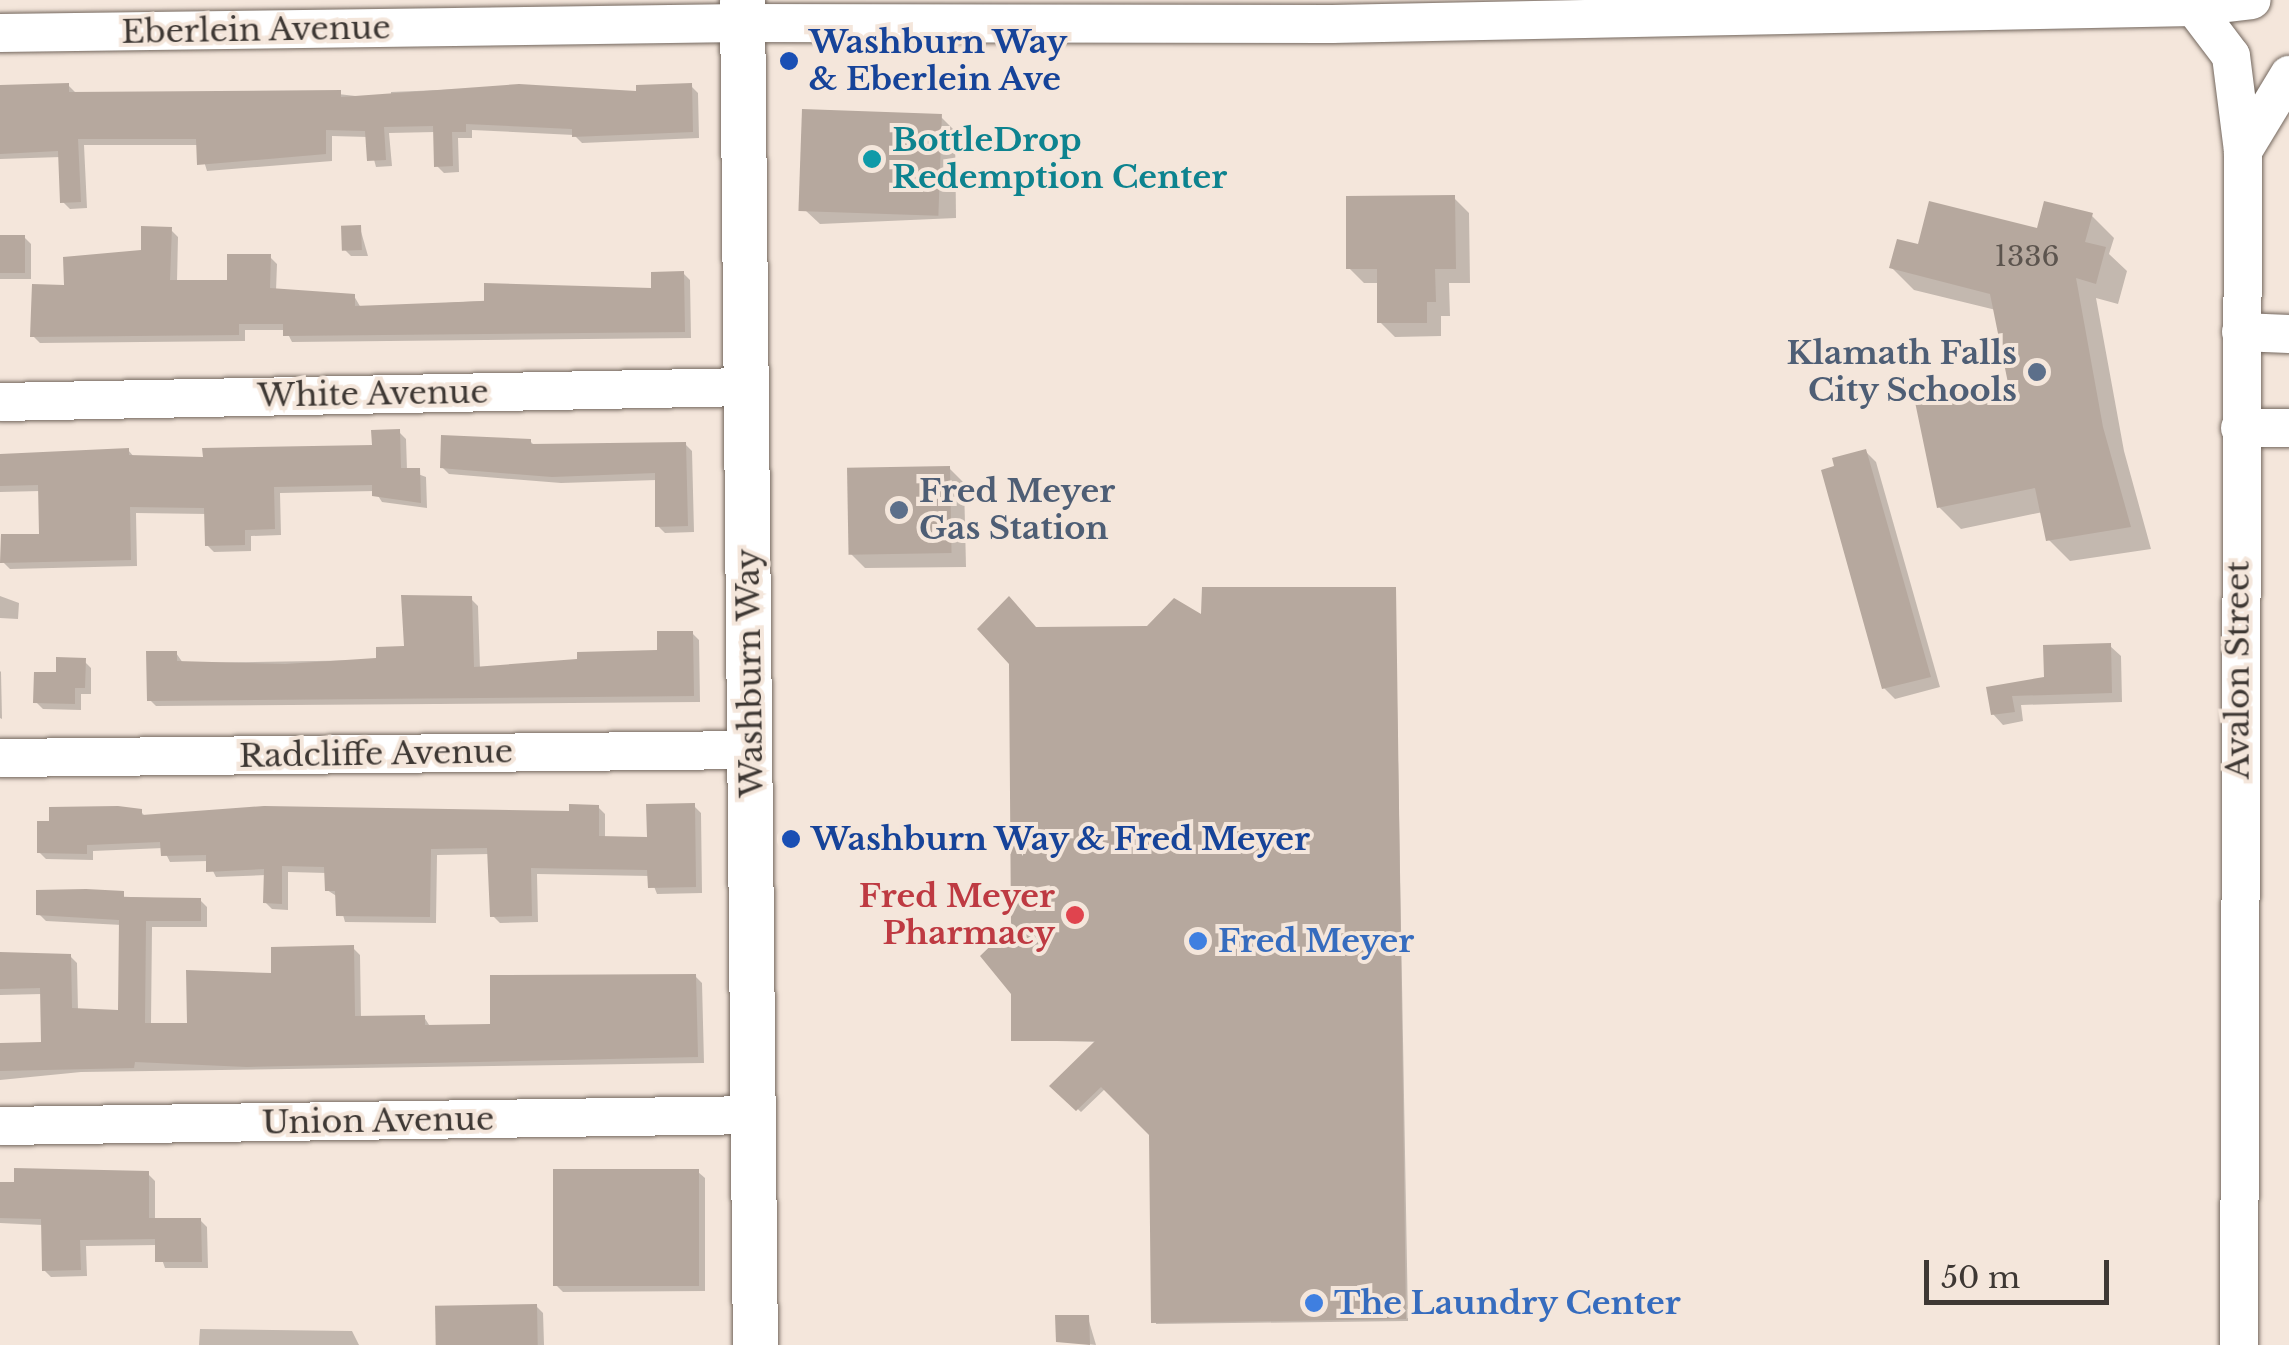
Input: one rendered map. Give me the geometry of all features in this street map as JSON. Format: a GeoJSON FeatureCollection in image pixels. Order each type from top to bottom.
{"type":"FeatureCollection","features":[{"type":"Feature","properties":{"kind":"main road","name":"Washburn Way"},"geometry":{"type":"LineString","coordinates":[[742,11],[756,1115],[755,1345]]}},
{"type":"Feature","properties":{"kind":"street","name":"Eberlein Avenue"},"geometry":{"type":"LineString","coordinates":[[0,33],[742,11],[2194,7],[2252,0]]}},
{"type":"Feature","properties":{"kind":"street","name":"Avalon Street"},"geometry":{"type":"LineString","coordinates":[[2194,7],[2231,56],[2243,152],[2239,1345]]}},
{"type":"Feature","properties":{"kind":"street"},"geometry":{"type":"LineString","coordinates":[[2243,152],[2289,75]]}},
{"type":"Feature","properties":{"kind":"street"},"geometry":{"type":"LineString","coordinates":[[2241,332],[2289,334]]}},
{"type":"Feature","properties":{"kind":"street","name":"White Avenue"},"geometry":{"type":"LineString","coordinates":[[0,402],[745,386]]}},
{"type":"Feature","properties":{"kind":"street"},"geometry":{"type":"LineString","coordinates":[[2240,428],[2289,428]]}},
{"type":"Feature","properties":{"kind":"street","name":"Radcliffe Avenue"},"geometry":{"type":"LineString","coordinates":[[0,758],[752,750]]}},
{"type":"Feature","properties":{"kind":"street","name":"Union Avenue"},"geometry":{"type":"LineString","coordinates":[[0,1126],[756,1115]]}},
{"type":"Feature","properties":{"kind":"building"},"geometry":{"type":"Polygon","coordinates":[[[69,83],[69,92],[341,90],[341,97],[519,84],[636,91],[636,85],[692,83],[693,132],[572,137],[572,129],[466,124],[466,132],[452,132],[453,166],[434,167],[433,126],[384,127],[386,160],[367,161],[365,131],[326,130],[326,154],[197,165],[196,139],[78,139],[81,202],[60,203],[58,151],[0,154],[0,85],[69,83]]]}},
{"type":"Feature","properties":{"kind":"building","name":"BottleDrop Redemption Center"},"geometry":{"type":"Polygon","coordinates":[[[802,109],[942,114],[938,216],[798,211],[802,109]]]}},
{"type":"Feature","properties":{"kind":"building"},"geometry":{"type":"Polygon","coordinates":[[[1455,195],[1456,269],[1435,269],[1436,302],[1427,302],[1427,323],[1377,323],[1377,269],[1346,269],[1346,196],[1455,195]]]}},
{"type":"Feature","properties":{"kind":"building","name":"Klamath Falls City Schools"},"geometry":{"type":"Polygon","coordinates":[[[1929,201],[2037,228],[2044,201],[2093,213],[2085,242],[2106,247],[2096,284],[2076,278],[2103,427],[2131,527],[2046,541],[2035,488],[1937,508],[1915,402],[2008,383],[1990,294],[1889,268],[1897,239],[1918,244],[1929,201]]]}},
{"type":"Feature","properties":{"kind":"building"},"geometry":{"type":"Polygon","coordinates":[[[361,225],[362,250],[342,251],[341,226],[361,225]]]}},
{"type":"Feature","properties":{"kind":"building"},"geometry":{"type":"Polygon","coordinates":[[[141,226],[172,227],[170,280],[227,280],[227,254],[271,254],[270,288],[355,294],[355,306],[484,301],[484,283],[651,288],[651,272],[684,271],[685,332],[283,336],[283,324],[239,324],[239,335],[30,337],[32,284],[64,285],[63,257],[141,250],[141,226]]]}},
{"type":"Feature","properties":{"kind":"building"},"geometry":{"type":"Polygon","coordinates":[[[0,235],[25,235],[25,273],[0,273],[0,235]]]}},
{"type":"Feature","properties":{"kind":"building"},"geometry":{"type":"Polygon","coordinates":[[[400,429],[401,468],[420,468],[421,503],[372,496],[372,485],[274,487],[275,529],[245,530],[245,545],[205,546],[204,508],[130,507],[131,560],[0,563],[1,534],[39,534],[38,485],[0,486],[0,454],[129,448],[129,455],[203,457],[202,448],[372,445],[371,430],[400,429]]]}},
{"type":"Feature","properties":{"kind":"building"},"geometry":{"type":"Polygon","coordinates":[[[441,435],[531,439],[531,444],[686,442],[688,526],[655,527],[655,473],[552,477],[440,468],[441,435]]]}},
{"type":"Feature","properties":{"kind":"building"},"geometry":{"type":"Polygon","coordinates":[[[1866,449],[1931,677],[1882,689],[1821,470],[1834,466],[1832,458],[1866,449]]]}},
{"type":"Feature","properties":{"kind":"building"},"geometry":{"type":"Polygon","coordinates":[[[950,466],[952,553],[849,555],[847,468],[950,466]]]}},
{"type":"Feature","properties":{"kind":"building","name":"Fred Meyer"},"geometry":{"type":"Polygon","coordinates":[[[1202,587],[1396,587],[1406,1319],[1151,1323],[1149,1135],[1101,1087],[1076,1111],[1049,1086],[1095,1041],[1011,1041],[1011,994],[980,956],[1011,926],[1009,664],[977,629],[1009,596],[1036,627],[1147,626],[1174,598],[1201,614],[1202,587]]]}},
{"type":"Feature","properties":{"kind":"building"},"geometry":{"type":"Polygon","coordinates":[[[401,595],[472,596],[474,667],[577,659],[577,652],[657,650],[657,631],[693,631],[694,696],[147,701],[146,651],[177,651],[177,661],[285,664],[376,658],[376,647],[404,646],[401,595]]]}},
{"type":"Feature","properties":{"kind":"building"},"geometry":{"type":"Polygon","coordinates":[[[2111,643],[2112,693],[2012,696],[2015,712],[1991,715],[1986,687],[2044,677],[2043,645],[2111,643]]]}},
{"type":"Feature","properties":{"kind":"building"},"geometry":{"type":"Polygon","coordinates":[[[56,657],[86,658],[85,688],[75,688],[75,704],[33,703],[34,672],[56,672],[56,657]]]}},
{"type":"Feature","properties":{"kind":"building"},"geometry":{"type":"Polygon","coordinates":[[[695,803],[696,887],[648,888],[647,870],[531,868],[532,916],[490,917],[487,848],[431,849],[430,917],[336,916],[335,891],[325,891],[324,867],[282,866],[282,904],[263,903],[264,869],[206,872],[206,855],[161,856],[160,842],[87,845],[87,854],[37,853],[37,821],[49,821],[49,807],[118,806],[142,809],[142,815],[264,806],[569,811],[569,804],[599,805],[599,836],[647,837],[646,804],[695,803]]]}},
{"type":"Feature","properties":{"kind":"building"},"geometry":{"type":"Polygon","coordinates":[[[36,890],[124,891],[124,897],[201,898],[201,921],[146,921],[145,1023],[187,1023],[186,970],[271,973],[271,947],[354,945],[355,1016],[425,1015],[425,1025],[490,1024],[490,975],[696,974],[698,1057],[247,1067],[135,1062],[134,1068],[0,1071],[0,1043],[41,1042],[40,988],[0,989],[0,952],[71,954],[72,1008],[118,1010],[119,920],[36,915],[36,890]]]}},
{"type":"Feature","properties":{"kind":"building"},"geometry":{"type":"Polygon","coordinates":[[[14,1168],[149,1171],[149,1218],[201,1218],[202,1262],[155,1262],[155,1239],[80,1240],[81,1270],[42,1271],[41,1219],[0,1218],[0,1182],[14,1182],[14,1168]]]}},
{"type":"Feature","properties":{"kind":"building"},"geometry":{"type":"Polygon","coordinates":[[[553,1169],[699,1169],[699,1286],[553,1286],[553,1169]]]}},
{"type":"Feature","properties":{"kind":"building"},"geometry":{"type":"Polygon","coordinates":[[[537,1304],[538,1345],[436,1345],[435,1306],[537,1304]]]}},
{"type":"Feature","properties":{"kind":"building"},"geometry":{"type":"Polygon","coordinates":[[[1055,1315],[1089,1315],[1090,1345],[1056,1342],[1055,1315]]]}},
{"type":"Feature","properties":{"kind":"place","name":"Washburn Way & Eberlein Ave"},"geometry":{"type":"Point","coordinates":[789,61]}},
{"type":"Feature","properties":{"kind":"place","name":"BottleDrop Redemption Center"},"geometry":{"type":"Point","coordinates":[872,159]}},
{"type":"Feature","properties":{"kind":"place","name":"Klamath Falls City Schools"},"geometry":{"type":"Point","coordinates":[2037,372]}},
{"type":"Feature","properties":{"kind":"place","name":"Fred Meyer Gas Station"},"geometry":{"type":"Point","coordinates":[899,510]}},
{"type":"Feature","properties":{"kind":"place","name":"Washburn Way & Fred Meyer"},"geometry":{"type":"Point","coordinates":[791,839]}},
{"type":"Feature","properties":{"kind":"place","name":"Fred Meyer Pharmacy"},"geometry":{"type":"Point","coordinates":[1075,915]}},
{"type":"Feature","properties":{"kind":"place","name":"Fred Meyer"},"geometry":{"type":"Point","coordinates":[1198,941]}},
{"type":"Feature","properties":{"kind":"place","name":"The Laundry Center"},"geometry":{"type":"Point","coordinates":[1314,1303]}}]}
